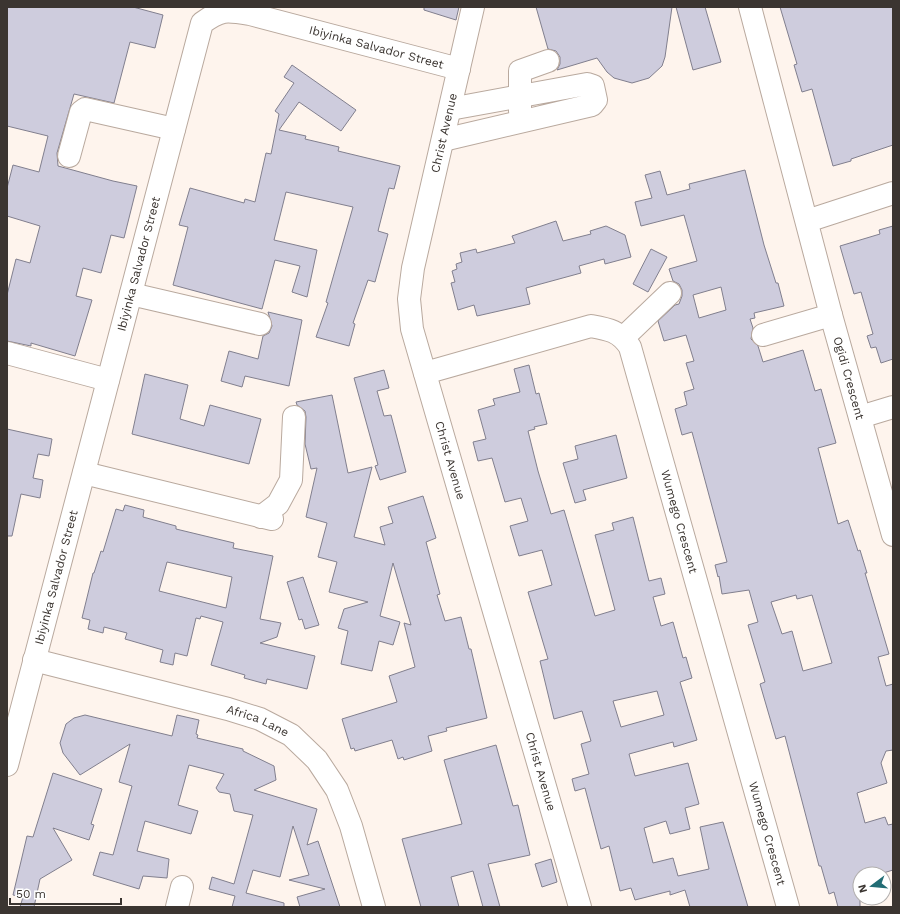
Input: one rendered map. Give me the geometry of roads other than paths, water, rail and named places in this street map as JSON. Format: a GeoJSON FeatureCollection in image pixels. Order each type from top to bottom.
{"type":"FeatureCollection","features":[{"type":"Feature","properties":{"kind":"street","name":"Christ Avenue"},"geometry":{"type":"LineString","coordinates":[[474,7],[413,268],[409,299],[412,329],[580,907]]}},
{"type":"Feature","properties":{"kind":"street","name":"Ogidi Crescent"},"geometry":{"type":"LineString","coordinates":[[750,7],[831,315],[893,536]]}},
{"type":"Feature","properties":{"kind":"street","name":"Ibiyinka Salvador Street"},"geometry":{"type":"LineString","coordinates":[[7,765],[202,24],[216,13],[217,10],[250,14],[459,69]]}},
{"type":"Feature","properties":{"kind":"street"},"geometry":{"type":"LineString","coordinates":[[520,122],[520,71],[548,62]]}},
{"type":"Feature","properties":{"kind":"street"},"geometry":{"type":"LineString","coordinates":[[443,140],[592,105],[596,100],[593,86],[590,84],[450,109]]}},
{"type":"Feature","properties":{"kind":"street"},"geometry":{"type":"LineString","coordinates":[[69,156],[81,112],[85,109],[174,129]]}},
{"type":"Feature","properties":{"kind":"street"},"geometry":{"type":"LineString","coordinates":[[807,221],[893,193]]}},
{"type":"Feature","properties":{"kind":"street"},"geometry":{"type":"LineString","coordinates":[[425,373],[591,326],[616,332],[624,337],[670,293]]}},
{"type":"Feature","properties":{"kind":"street"},"geometry":{"type":"LineString","coordinates":[[131,294],[260,324]]}},
{"type":"Feature","properties":{"kind":"street"},"geometry":{"type":"LineString","coordinates":[[763,335],[831,315]]}},
{"type":"Feature","properties":{"kind":"street","name":"Wumego Crescent"},"geometry":{"type":"LineString","coordinates":[[624,337],[630,347],[788,907]]}},
{"type":"Feature","properties":{"kind":"street"},"geometry":{"type":"LineString","coordinates":[[7,353],[108,380]]}},
{"type":"Feature","properties":{"kind":"street"},"geometry":{"type":"LineString","coordinates":[[860,417],[893,407]]}},
{"type":"Feature","properties":{"kind":"street"},"geometry":{"type":"LineString","coordinates":[[84,473],[267,518],[278,504],[291,480],[294,417]]}},
{"type":"Feature","properties":{"kind":"street","name":"Africa Lane"},"geometry":{"type":"LineString","coordinates":[[34,660],[228,708],[260,720],[291,735],[317,760],[337,790],[351,826],[374,907]]}}]}
